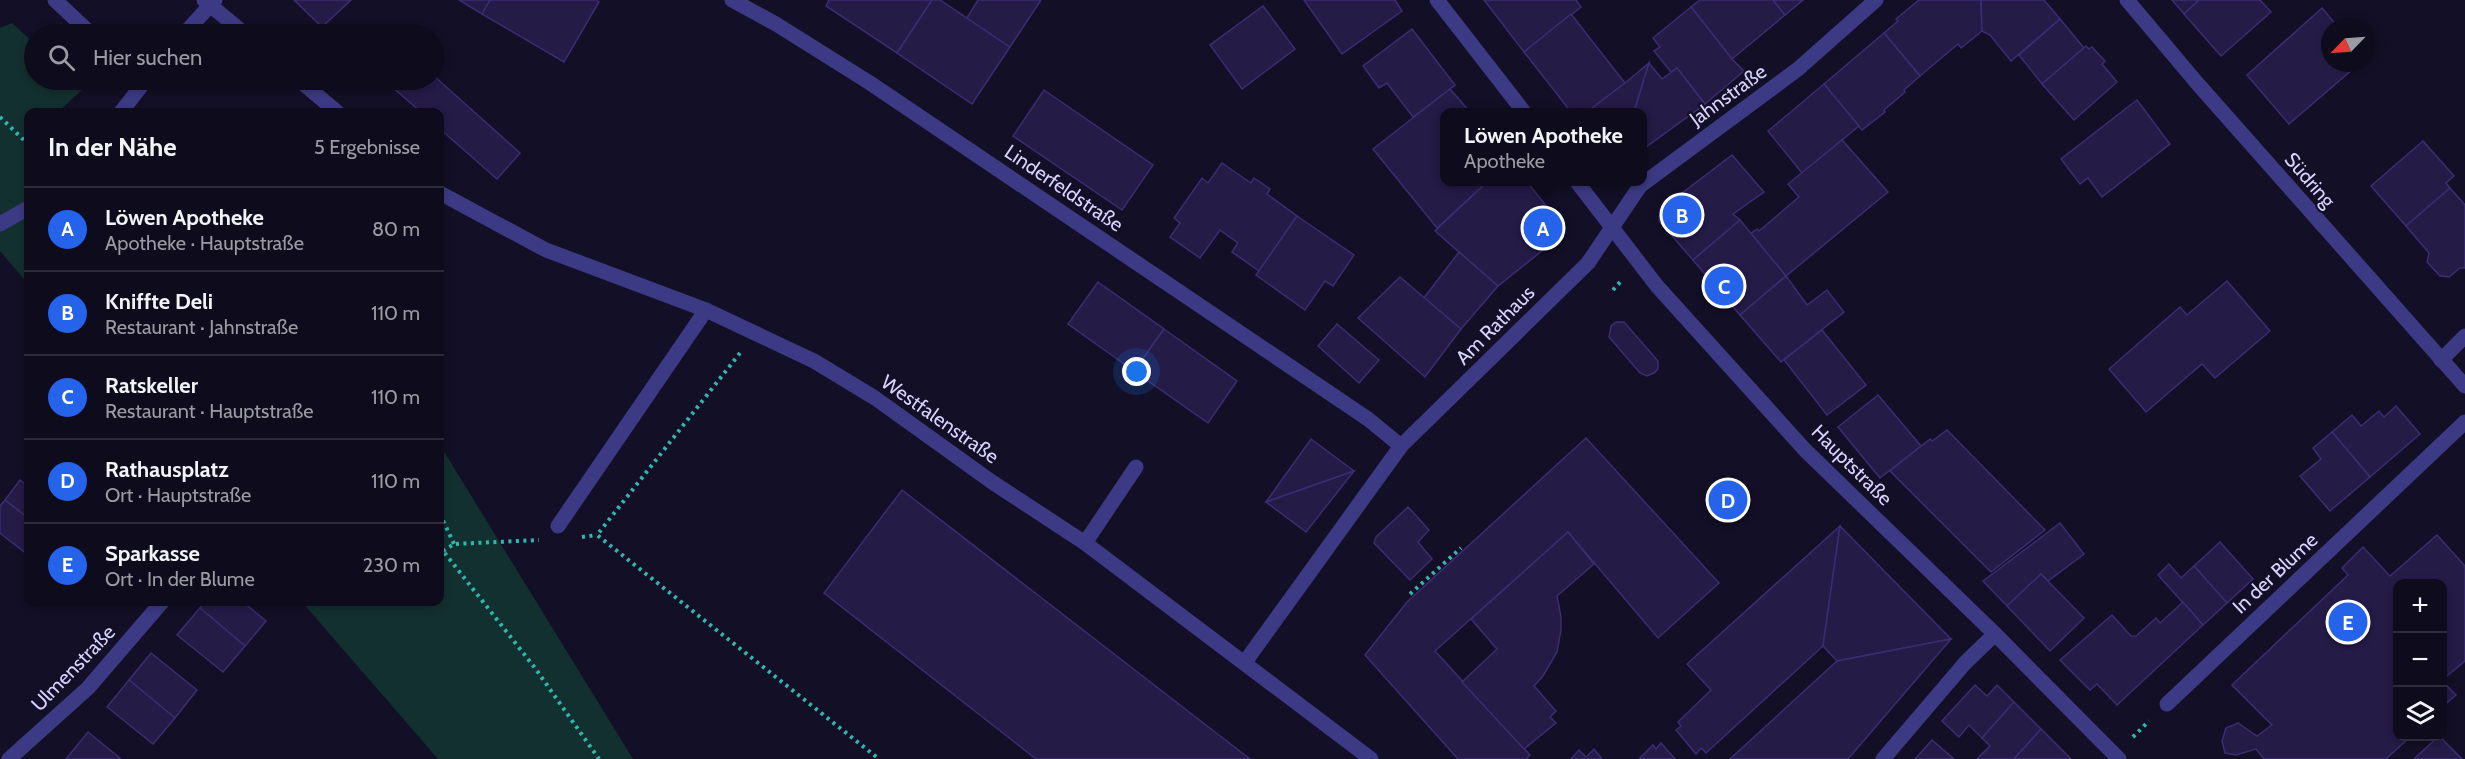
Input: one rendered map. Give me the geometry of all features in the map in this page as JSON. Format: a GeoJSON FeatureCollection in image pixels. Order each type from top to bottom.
{"type":"FeatureCollection","features":[{"type":"Feature","properties":{"kind":"street"},"geometry":{"type":"LineString","coordinates":[[55,0],[80,24]]}},
{"type":"Feature","properties":{"kind":"street","name":"Linderfeldstraße"},"geometry":{"type":"LineString","coordinates":[[732,0],[776,24],[870,83],[1368,419],[1401,446]]}},
{"type":"Feature","properties":{"kind":"street"},"geometry":{"type":"LineString","coordinates":[[1437,0],[1521,108]]}},
{"type":"Feature","properties":{"kind":"street","name":"Jahnstraße"},"geometry":{"type":"LineString","coordinates":[[1647,181],[1798,69],[1876,0]]}},
{"type":"Feature","properties":{"kind":"street","name":"Südring"},"geometry":{"type":"LineString","coordinates":[[2127,0],[2197,83],[2465,386]]}},
{"type":"Feature","properties":{"kind":"street"},"geometry":{"type":"LineString","coordinates":[[192,24],[210,2],[233,24]]}},
{"type":"Feature","properties":{"kind":"street"},"geometry":{"type":"LineString","coordinates":[[124,108],[137,90]]}},
{"type":"Feature","properties":{"kind":"street"},"geometry":{"type":"LineString","coordinates":[[311,90],[332,108]]}},
{"type":"Feature","properties":{"kind":"street","name":"Hauptstraße"},"geometry":{"type":"LineString","coordinates":[[1580,186],[1656,286],[1805,450],[1995,634],[2116,757]]}},
{"type":"Feature","properties":{"kind":"street","name":"Jahnstraße"},"geometry":{"type":"LineString","coordinates":[[1611,227],[1640,186]]}},
{"type":"Feature","properties":{"kind":"street","name":"Westfalenstraße"},"geometry":{"type":"LineString","coordinates":[[444,195],[546,250],[706,310],[814,361],[875,398],[992,482],[1085,543],[1371,759]]}},
{"type":"Feature","properties":{"kind":"street"},"geometry":{"type":"LineString","coordinates":[[0,224],[24,210]]}},
{"type":"Feature","properties":{"kind":"street","name":"Am Rathaus"},"geometry":{"type":"LineString","coordinates":[[1245,662],[1401,446],[1588,263],[1611,227]]}},
{"type":"Feature","properties":{"kind":"street"},"geometry":{"type":"LineString","coordinates":[[558,526],[706,310]]}},
{"type":"Feature","properties":{"kind":"street"},"geometry":{"type":"LineString","coordinates":[[2441,360],[2465,336]]}},
{"type":"Feature","properties":{"kind":"street","name":"In der Blume"},"geometry":{"type":"LineString","coordinates":[[2167,704],[2465,422]]}},
{"type":"Feature","properties":{"kind":"street"},"geometry":{"type":"LineString","coordinates":[[1085,543],[1136,467]]}},
{"type":"Feature","properties":{"kind":"street","name":"Ulmenstraße"},"geometry":{"type":"LineString","coordinates":[[9,759],[88,688],[159,606]]}},
{"type":"Feature","properties":{"kind":"street"},"geometry":{"type":"LineString","coordinates":[[1883,759],[1965,663],[1995,634]]}},
{"type":"Feature","properties":{"kind":"path"},"geometry":{"type":"LineString","coordinates":[[0,117],[24,140]]}},
{"type":"Feature","properties":{"kind":"path"},"geometry":{"type":"LineString","coordinates":[[597,535],[755,334]]}},
{"type":"Feature","properties":{"kind":"path"},"geometry":{"type":"LineString","coordinates":[[444,523],[454,544]]}},
{"type":"Feature","properties":{"kind":"path"},"geometry":{"type":"LineString","coordinates":[[578,537],[597,535],[879,759]]}},
{"type":"Feature","properties":{"kind":"path"},"geometry":{"type":"LineString","coordinates":[[444,548],[454,544],[549,540]]}},
{"type":"Feature","properties":{"kind":"path"},"geometry":{"type":"LineString","coordinates":[[1410,594],[1461,548]]}},
{"type":"Feature","properties":{"kind":"path"},"geometry":{"type":"LineString","coordinates":[[444,553],[535,668],[599,759]]}},
{"type":"Feature","properties":{"kind":"path"},"geometry":{"type":"LineString","coordinates":[[2116,757],[2167,704]]}},
{"type":"Feature","properties":{"kind":"green space"},"geometry":{"type":"Polygon","coordinates":[[[12,23],[24,34],[24,90],[82,90],[62,108],[24,108],[24,279],[0,251],[0,28],[12,23]]]}},
{"type":"Feature","properties":{"kind":"green space"},"geometry":{"type":"Polygon","coordinates":[[[444,452],[633,759],[438,759],[305,606],[444,606],[444,452]]]}},
{"type":"Feature","properties":{"kind":"building"},"geometry":{"type":"Polygon","coordinates":[[[294,0],[351,0],[325,24],[319,24],[294,0]]]}},
{"type":"Feature","properties":{"kind":"building"},"geometry":{"type":"Polygon","coordinates":[[[459,0],[490,0],[482,14],[459,0]]]}},
{"type":"Feature","properties":{"kind":"building"},"geometry":{"type":"Polygon","coordinates":[[[490,0],[596,0],[599,2],[564,62],[482,14],[490,0]]]}},
{"type":"Feature","properties":{"kind":"building"},"geometry":{"type":"Polygon","coordinates":[[[829,0],[932,0],[897,53],[826,6],[829,0]]]}},
{"type":"Feature","properties":{"kind":"building"},"geometry":{"type":"Polygon","coordinates":[[[932,0],[940,0],[1010,47],[972,104],[897,53],[932,0]]]}},
{"type":"Feature","properties":{"kind":"building"},"geometry":{"type":"Polygon","coordinates":[[[978,0],[1041,0],[1010,47],[967,18],[978,0]]]}},
{"type":"Feature","properties":{"kind":"building"},"geometry":{"type":"Polygon","coordinates":[[[1304,0],[1395,0],[1402,11],[1342,54],[1304,0]]]}},
{"type":"Feature","properties":{"kind":"building"},"geometry":{"type":"Polygon","coordinates":[[[1484,0],[1576,0],[1581,7],[1524,52],[1484,0]]]}},
{"type":"Feature","properties":{"kind":"building"},"geometry":{"type":"Polygon","coordinates":[[[1700,0],[1773,0],[1785,15],[1732,59],[1691,7],[1700,0]]]}},
{"type":"Feature","properties":{"kind":"building"},"geometry":{"type":"Polygon","coordinates":[[[1773,0],[1803,0],[1785,15],[1773,0]]]}},
{"type":"Feature","properties":{"kind":"building"},"geometry":{"type":"Polygon","coordinates":[[[1919,0],[1981,0],[1982,31],[1961,48],[1958,44],[1920,76],[1884,33],[1898,21],[1896,19],[1919,0]]]}},
{"type":"Feature","properties":{"kind":"building"},"geometry":{"type":"Polygon","coordinates":[[[1981,0],[2044,0],[2060,19],[2011,61],[1990,35],[1982,31],[1981,0]]]}},
{"type":"Feature","properties":{"kind":"building"},"geometry":{"type":"Polygon","coordinates":[[[2172,0],[2199,0],[2184,14],[2172,0]]]}},
{"type":"Feature","properties":{"kind":"building"},"geometry":{"type":"Polygon","coordinates":[[[2199,0],[2260,0],[2271,12],[2221,56],[2184,14],[2199,0]]]}},
{"type":"Feature","properties":{"kind":"building"},"geometry":{"type":"Polygon","coordinates":[[[1263,6],[1295,49],[1242,89],[1210,45],[1263,6]]]}},
{"type":"Feature","properties":{"kind":"building"},"geometry":{"type":"Polygon","coordinates":[[[1691,7],[1744,71],[1705,104],[1677,68],[1671,72],[1654,51],[1660,47],[1653,38],[1691,7]]]}},
{"type":"Feature","properties":{"kind":"building"},"geometry":{"type":"Polygon","coordinates":[[[2322,8],[2330,18],[2321,18],[2321,72],[2350,72],[2289,124],[2247,75],[2322,8]]]}},
{"type":"Feature","properties":{"kind":"building"},"geometry":{"type":"Polygon","coordinates":[[[1571,14],[1625,83],[1592,108],[1568,108],[1524,52],[1571,14]]]}},
{"type":"Feature","properties":{"kind":"building"},"geometry":{"type":"Polygon","coordinates":[[[2060,19],[2084,48],[2042,84],[2019,55],[2060,19]]]}},
{"type":"Feature","properties":{"kind":"building"},"geometry":{"type":"Polygon","coordinates":[[[1412,29],[1455,85],[1413,117],[1387,83],[1379,88],[1363,66],[1412,29]]]}},
{"type":"Feature","properties":{"kind":"building"},"geometry":{"type":"Polygon","coordinates":[[[1884,33],[1920,76],[1884,110],[1885,112],[1862,130],[1824,84],[1884,33]]]}},
{"type":"Feature","properties":{"kind":"building"},"geometry":{"type":"Polygon","coordinates":[[[2086,46],[2089,49],[2092,47],[2105,61],[2102,64],[2117,82],[2074,120],[2042,84],[2086,46]]]}},
{"type":"Feature","properties":{"kind":"building"},"geometry":{"type":"Polygon","coordinates":[[[1649,63],[1635,108],[1592,108],[1649,63]]]}},
{"type":"Feature","properties":{"kind":"building"},"geometry":{"type":"Polygon","coordinates":[[[1649,63],[1662,79],[1677,68],[1705,104],[1647,146],[1647,108],[1635,108],[1649,63]]]}},
{"type":"Feature","properties":{"kind":"building"},"geometry":{"type":"Polygon","coordinates":[[[1824,84],[1859,126],[1802,173],[1768,131],[1824,84]]]}},
{"type":"Feature","properties":{"kind":"building"},"geometry":{"type":"Polygon","coordinates":[[[444,85],[520,153],[497,179],[444,133],[444,108],[416,108],[396,90],[444,90],[444,85]]]}},
{"type":"Feature","properties":{"kind":"building"},"geometry":{"type":"Polygon","coordinates":[[[1450,89],[1467,108],[1440,108],[1440,186],[1483,186],[1437,228],[1373,149],[1450,89]]]}},
{"type":"Feature","properties":{"kind":"building"},"geometry":{"type":"Polygon","coordinates":[[[1044,90],[1153,165],[1122,210],[1013,136],[1044,90]]]}},
{"type":"Feature","properties":{"kind":"building"},"geometry":{"type":"Polygon","coordinates":[[[2137,100],[2170,144],[2102,197],[2088,178],[2080,184],[2061,159],[2137,100]]]}},
{"type":"Feature","properties":{"kind":"building"},"geometry":{"type":"Polygon","coordinates":[[[1842,140],[1888,192],[1786,276],[1750,234],[1757,229],[1759,231],[1799,197],[1788,184],[1842,140]]]}},
{"type":"Feature","properties":{"kind":"building"},"geometry":{"type":"Polygon","coordinates":[[[2423,141],[2454,176],[2446,183],[2450,188],[2406,226],[2371,186],[2423,141]]]}},
{"type":"Feature","properties":{"kind":"building"},"geometry":{"type":"Polygon","coordinates":[[[1732,155],[1764,192],[1733,214],[1740,220],[1693,260],[1659,221],[1660,210],[1732,155]]]}},
{"type":"Feature","properties":{"kind":"building"},"geometry":{"type":"Polygon","coordinates":[[[1222,163],[1251,183],[1254,178],[1270,189],[1267,194],[1297,216],[1259,271],[1232,252],[1238,243],[1220,230],[1200,258],[1170,237],[1180,223],[1174,218],[1202,178],[1208,183],[1222,163]]]}},
{"type":"Feature","properties":{"kind":"building"},"geometry":{"type":"Polygon","coordinates":[[[1483,186],[1530,186],[1556,218],[1553,242],[1498,286],[1435,231],[1483,186]]]}},
{"type":"Feature","properties":{"kind":"building"},"geometry":{"type":"Polygon","coordinates":[[[2450,188],[2465,205],[2465,268],[2460,268],[2449,277],[2440,276],[2427,262],[2429,253],[2406,226],[2450,188]]]}},
{"type":"Feature","properties":{"kind":"building"},"geometry":{"type":"Polygon","coordinates":[[[1297,216],[1354,255],[1333,286],[1325,281],[1305,310],[1256,275],[1297,216]]]}},
{"type":"Feature","properties":{"kind":"building"},"geometry":{"type":"Polygon","coordinates":[[[1740,220],[1786,276],[1740,315],[1693,260],[1740,220]]]}},
{"type":"Feature","properties":{"kind":"building"},"geometry":{"type":"Polygon","coordinates":[[[1459,252],[1498,286],[1461,329],[1424,298],[1459,252]]]}},
{"type":"Feature","properties":{"kind":"building"},"geometry":{"type":"Polygon","coordinates":[[[1786,276],[1807,305],[1827,290],[1844,312],[1781,362],[1740,315],[1786,276]]]}},
{"type":"Feature","properties":{"kind":"building"},"geometry":{"type":"Polygon","coordinates":[[[1400,277],[1461,329],[1425,377],[1358,318],[1400,277]]]}},
{"type":"Feature","properties":{"kind":"building"},"geometry":{"type":"Polygon","coordinates":[[[2227,281],[2270,331],[2215,378],[2202,364],[2146,412],[2109,369],[2180,307],[2187,315],[2227,281]]]}},
{"type":"Feature","properties":{"kind":"building"},"geometry":{"type":"Polygon","coordinates":[[[1098,282],[1164,329],[1134,371],[1068,324],[1098,282]]]}},
{"type":"Feature","properties":{"kind":"building"},"geometry":{"type":"Polygon","coordinates":[[[1616,322],[1624,322],[1658,361],[1658,369],[1654,373],[1647,376],[1640,373],[1609,337],[1611,326],[1616,322]]]}},
{"type":"Feature","properties":{"kind":"building"},"geometry":{"type":"Polygon","coordinates":[[[1337,324],[1379,360],[1359,383],[1318,346],[1337,324]]]}},
{"type":"Feature","properties":{"kind":"building"},"geometry":{"type":"Polygon","coordinates":[[[1164,329],[1237,381],[1208,423],[1134,371],[1164,329]]]}},
{"type":"Feature","properties":{"kind":"building"},"geometry":{"type":"Polygon","coordinates":[[[1822,330],[1866,385],[1827,415],[1784,360],[1822,330]]]}},
{"type":"Feature","properties":{"kind":"building"},"geometry":{"type":"Polygon","coordinates":[[[1878,395],[1921,446],[1880,478],[1838,427],[1878,395]]]}},
{"type":"Feature","properties":{"kind":"building"},"geometry":{"type":"Polygon","coordinates":[[[2396,406],[2420,434],[2370,477],[2332,432],[2352,415],[2361,426],[2379,411],[2384,417],[2396,406]]]}},
{"type":"Feature","properties":{"kind":"building"},"geometry":{"type":"Polygon","coordinates":[[[1947,430],[2045,530],[1991,572],[1890,471],[1930,439],[1932,441],[1947,430]]]}},
{"type":"Feature","properties":{"kind":"building"},"geometry":{"type":"Polygon","coordinates":[[[2332,432],[2370,477],[2330,511],[2300,476],[2321,459],[2313,448],[2332,432]]]}},
{"type":"Feature","properties":{"kind":"building"},"geometry":{"type":"Polygon","coordinates":[[[1586,438],[1719,583],[1658,638],[1568,532],[1435,651],[1530,755],[1526,759],[1458,759],[1365,655],[1407,602],[1586,438]]]}},
{"type":"Feature","properties":{"kind":"building"},"geometry":{"type":"Polygon","coordinates":[[[1311,439],[1354,471],[1266,502],[1311,439]]]}},
{"type":"Feature","properties":{"kind":"building"},"geometry":{"type":"Polygon","coordinates":[[[1354,471],[1306,532],[1266,502],[1354,471]]]}},
{"type":"Feature","properties":{"kind":"building"},"geometry":{"type":"Polygon","coordinates":[[[20,480],[24,483],[24,515],[5,500],[20,480]]]}},
{"type":"Feature","properties":{"kind":"building"},"geometry":{"type":"Polygon","coordinates":[[[902,490],[1250,759],[1036,759],[824,593],[902,490]]]}},
{"type":"Feature","properties":{"kind":"building"},"geometry":{"type":"Polygon","coordinates":[[[5,500],[24,515],[24,552],[0,533],[0,506],[5,500]]]}},
{"type":"Feature","properties":{"kind":"building"},"geometry":{"type":"Polygon","coordinates":[[[1408,507],[1429,530],[1418,542],[1432,559],[1410,580],[1374,543],[1376,537],[1408,507]]]}},
{"type":"Feature","properties":{"kind":"building"},"geometry":{"type":"Polygon","coordinates":[[[2060,523],[2084,554],[2048,581],[2041,574],[2007,606],[1983,581],[2060,523]]]}},
{"type":"Feature","properties":{"kind":"building"},"geometry":{"type":"Polygon","coordinates":[[[1840,526],[1823,646],[1706,753],[1701,748],[1696,754],[1676,730],[1681,726],[1678,722],[1711,690],[1687,664],[1840,526]]]}},
{"type":"Feature","properties":{"kind":"building"},"geometry":{"type":"Polygon","coordinates":[[[1840,526],[1951,639],[1837,661],[1823,646],[1840,526]]]}},
{"type":"Feature","properties":{"kind":"building"},"geometry":{"type":"Polygon","coordinates":[[[1568,532],[1594,564],[1557,596],[1561,630],[1557,652],[1543,676],[1534,686],[1556,711],[1550,717],[1556,723],[1524,749],[1462,682],[1497,649],[1471,619],[1568,532]]]}},
{"type":"Feature","properties":{"kind":"building"},"geometry":{"type":"Polygon","coordinates":[[[2437,535],[2465,566],[2465,661],[2447,676],[2447,579],[2393,579],[2393,741],[2406,741],[2386,759],[2264,759],[2256,749],[2236,755],[2225,753],[2222,741],[2226,728],[2238,723],[2257,736],[2272,725],[2232,685],[2348,575],[2342,568],[2363,547],[2390,576],[2437,535]]]}},
{"type":"Feature","properties":{"kind":"building"},"geometry":{"type":"Polygon","coordinates":[[[2220,542],[2253,579],[2227,603],[2194,566],[2220,542]]]}},
{"type":"Feature","properties":{"kind":"building"},"geometry":{"type":"Polygon","coordinates":[[[2169,564],[2181,578],[2194,566],[2227,603],[2203,625],[2158,575],[2169,564]]]}},
{"type":"Feature","properties":{"kind":"building"},"geometry":{"type":"Polygon","coordinates":[[[2041,574],[2084,618],[2050,651],[2007,606],[2041,574]]]}},
{"type":"Feature","properties":{"kind":"building"},"geometry":{"type":"Polygon","coordinates":[[[2183,602],[2203,625],[2117,705],[2097,684],[2090,690],[2060,660],[2112,615],[2131,636],[2136,636],[2156,618],[2160,623],[2183,602]]]}},
{"type":"Feature","properties":{"kind":"building"},"geometry":{"type":"Polygon","coordinates":[[[202,606],[248,606],[266,621],[245,646],[200,608],[202,606]]]}},
{"type":"Feature","properties":{"kind":"building"},"geometry":{"type":"Polygon","coordinates":[[[200,608],[245,646],[223,672],[177,635],[200,608]]]}},
{"type":"Feature","properties":{"kind":"building"},"geometry":{"type":"Polygon","coordinates":[[[1951,639],[1848,759],[1730,759],[1837,661],[1951,639]]]}},
{"type":"Feature","properties":{"kind":"building"},"geometry":{"type":"Polygon","coordinates":[[[151,653],[197,690],[175,718],[129,680],[151,653]]]}},
{"type":"Feature","properties":{"kind":"building"},"geometry":{"type":"Polygon","coordinates":[[[129,680],[175,718],[153,744],[107,707],[129,680]]]}},
{"type":"Feature","properties":{"kind":"building"},"geometry":{"type":"Polygon","coordinates":[[[1975,685],[1987,696],[1997,685],[2014,702],[1982,738],[1969,725],[1959,737],[1942,721],[1975,685]]]}},
{"type":"Feature","properties":{"kind":"building"},"geometry":{"type":"Polygon","coordinates":[[[2447,686],[2456,695],[2447,703],[2447,686]]]}},
{"type":"Feature","properties":{"kind":"building"},"geometry":{"type":"Polygon","coordinates":[[[2014,702],[2041,729],[2014,759],[1977,759],[1990,746],[1982,738],[2014,702]]]}},
{"type":"Feature","properties":{"kind":"building"},"geometry":{"type":"Polygon","coordinates":[[[2041,729],[2071,759],[2014,759],[2041,729]]]}},
{"type":"Feature","properties":{"kind":"building"},"geometry":{"type":"Polygon","coordinates":[[[88,732],[121,759],[66,759],[88,732]]]}},
{"type":"Feature","properties":{"kind":"building"},"geometry":{"type":"Polygon","coordinates":[[[1932,740],[1954,759],[1915,759],[1932,740]]]}},
{"type":"Feature","properties":{"kind":"building"},"geometry":{"type":"Polygon","coordinates":[[[2434,741],[2444,741],[2462,759],[2414,759],[2434,741]]]}},
{"type":"Feature","properties":{"kind":"building"},"geometry":{"type":"Polygon","coordinates":[[[1661,743],[1675,759],[1639,759],[1653,745],[1656,749],[1661,743]]]}},
{"type":"Feature","properties":{"kind":"building"},"geometry":{"type":"Polygon","coordinates":[[[1594,749],[1602,759],[1571,759],[1579,750],[1586,757],[1594,749]]]}},
{"type":"Feature","properties":{"kind":"place","name":"Kniffte Deli"},"geometry":{"type":"Point","coordinates":[1682,215]}},
{"type":"Feature","properties":{"kind":"place","name":"Löwen Apotheke"},"geometry":{"type":"Point","coordinates":[1543,228]}},
{"type":"Feature","properties":{"kind":"place","name":"Ratskeller"},"geometry":{"type":"Point","coordinates":[1724,286]}},
{"type":"Feature","properties":{"kind":"place","name":"Rathausplatz"},"geometry":{"type":"Point","coordinates":[1728,500]}},
{"type":"Feature","properties":{"kind":"place","name":"Sparkasse"},"geometry":{"type":"Point","coordinates":[2348,622]}}]}
